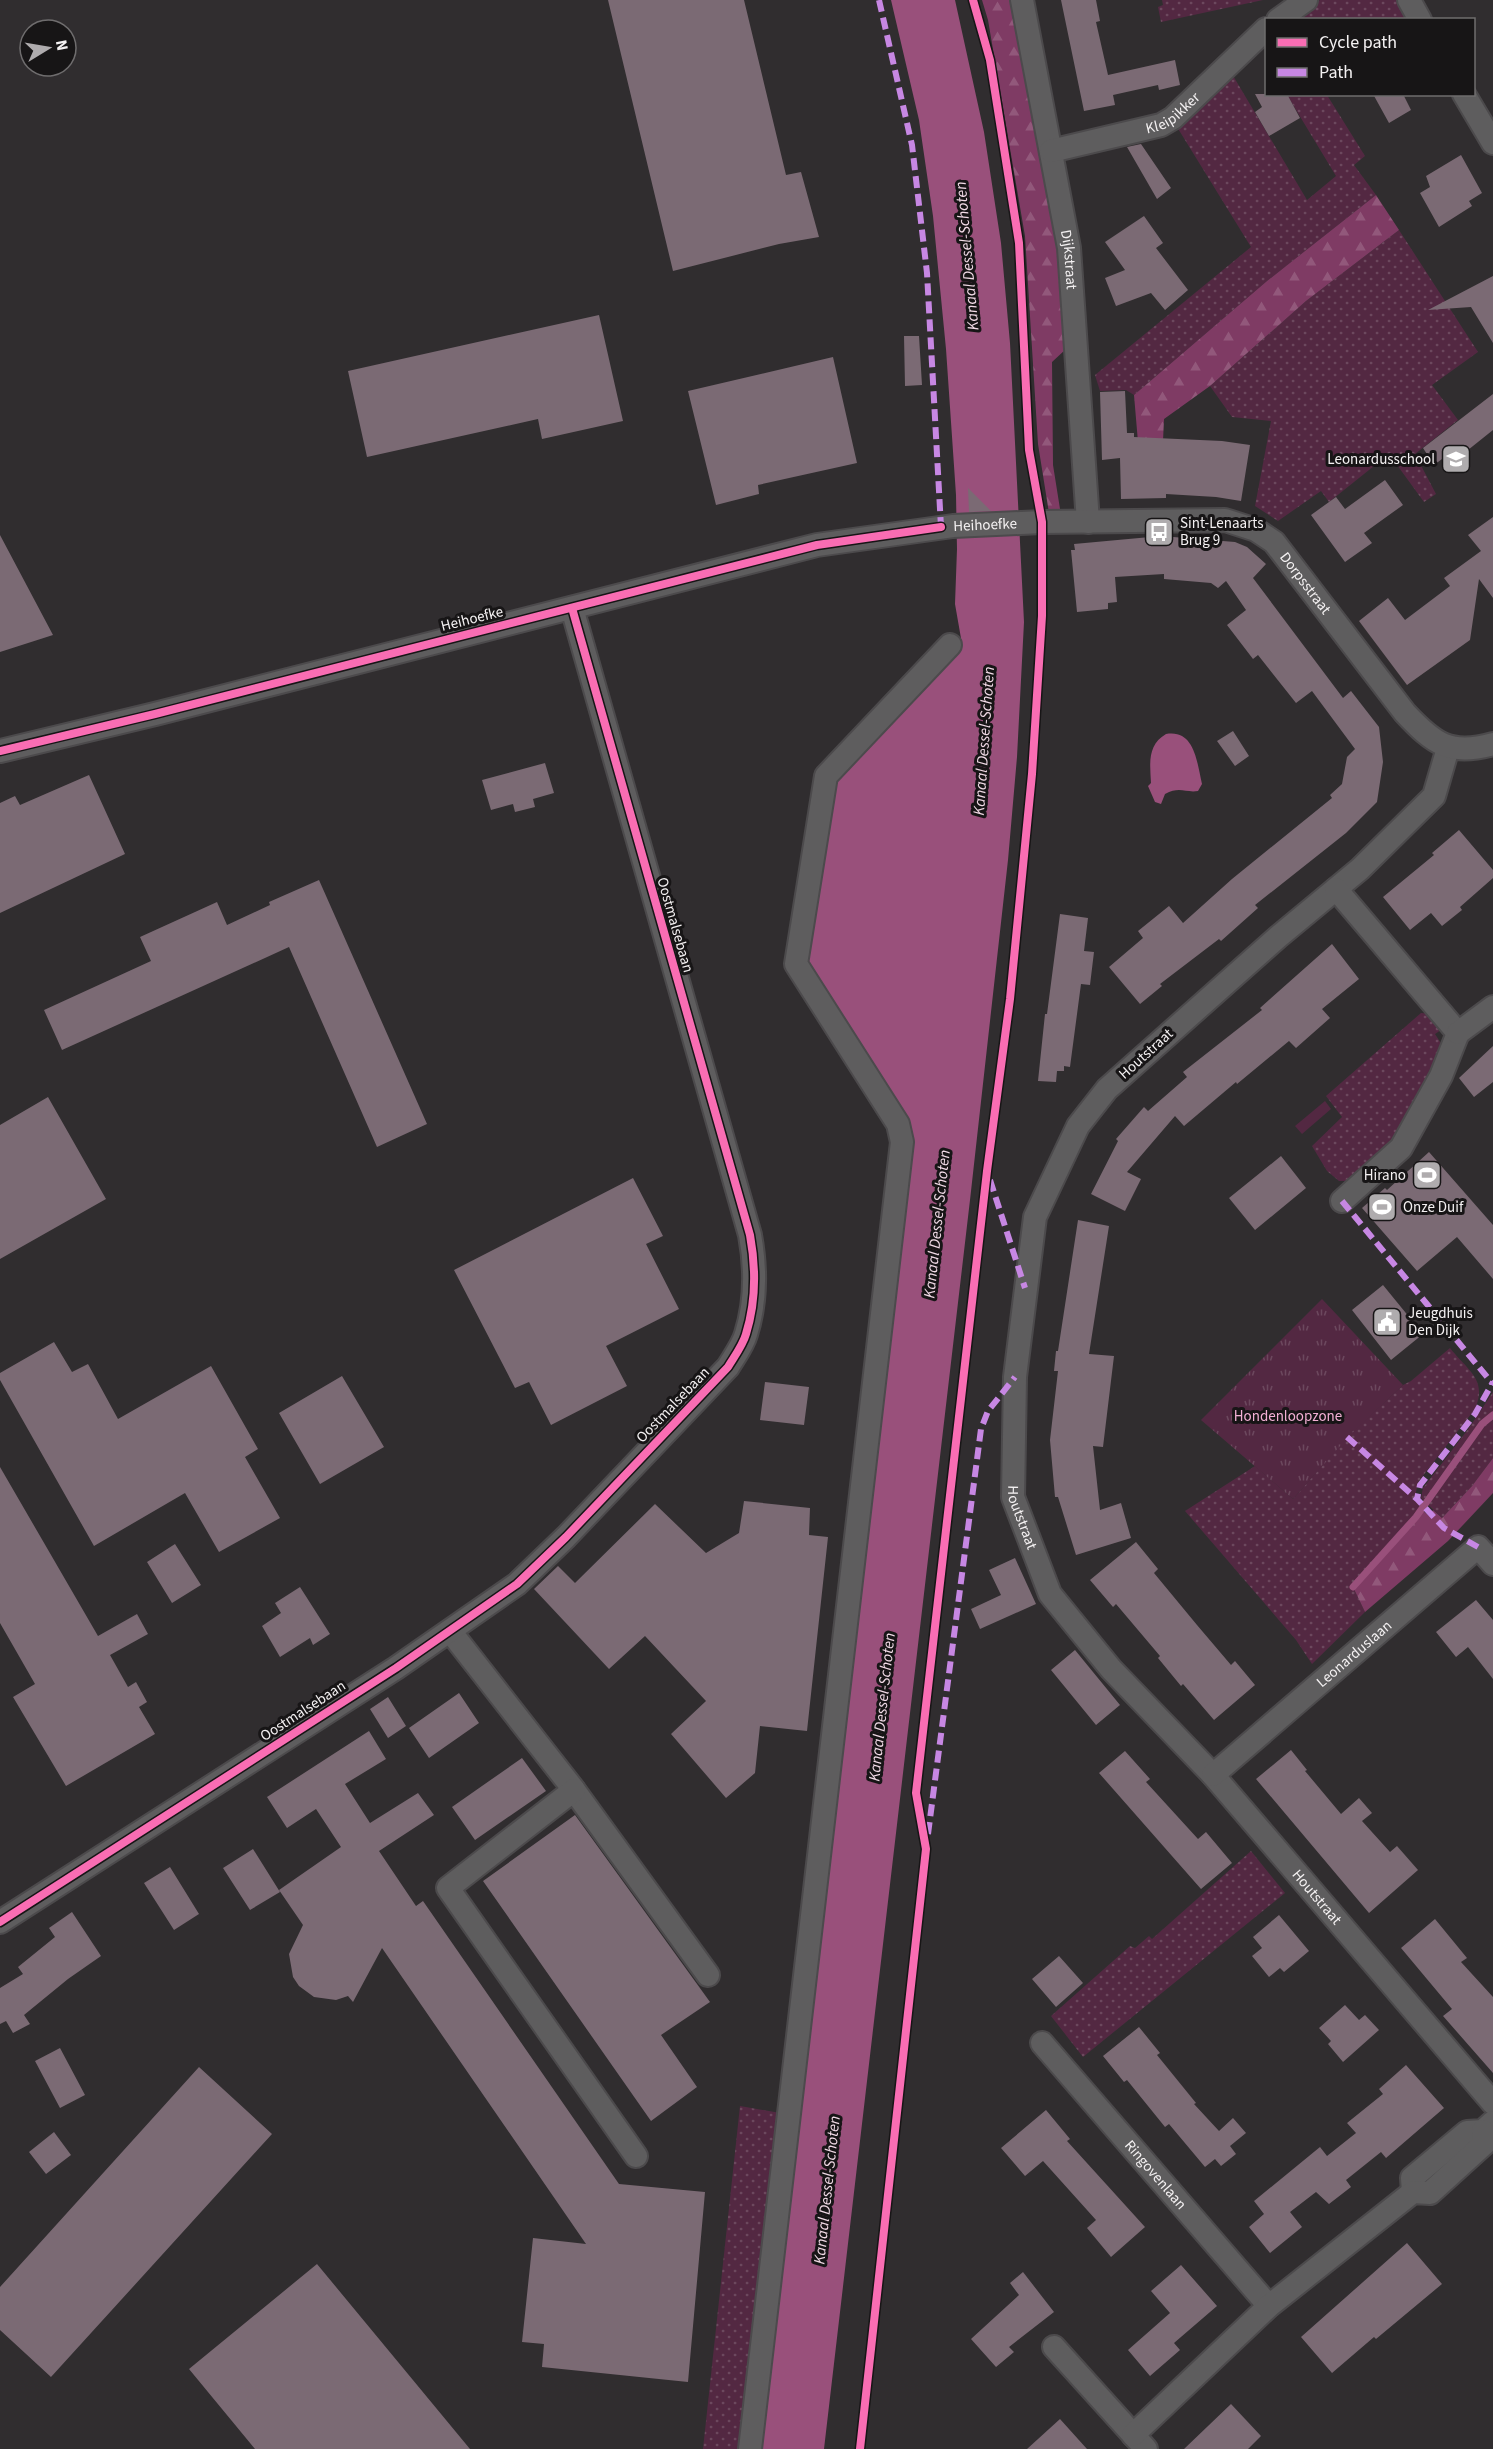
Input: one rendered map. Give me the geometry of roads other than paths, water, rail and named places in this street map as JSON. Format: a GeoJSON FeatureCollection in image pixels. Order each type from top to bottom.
{"type":"FeatureCollection","features":[{"type":"Feature","properties":{"kind":"street","name":"Dijkstraat"},"geometry":{"type":"LineString","coordinates":[[1022,0],[1069,248],[1088,522]]}},
{"type":"Feature","properties":{"kind":"street"},"geometry":{"type":"LineString","coordinates":[[1281,18],[1306,0]]}},
{"type":"Feature","properties":{"kind":"street"},"geometry":{"type":"LineString","coordinates":[[1409,0],[1419,18]]}},
{"type":"Feature","properties":{"kind":"street","name":"Kleipikker"},"geometry":{"type":"LineString","coordinates":[[1052,151],[1161,125],[1173,118],[1265,30]]}},
{"type":"Feature","properties":{"kind":"street"},"geometry":{"type":"LineString","coordinates":[[1465,96],[1493,143]]}},
{"type":"Feature","properties":{"kind":"street","name":"Dorpsstraat"},"geometry":{"type":"LineString","coordinates":[[1027,523],[1225,520],[1256,530],[1274,542],[1289,560],[1405,713],[1426,736],[1448,748]]}},
{"type":"Feature","properties":{"kind":"street","name":"Heihoefke"},"geometry":{"type":"LineString","coordinates":[[0,751],[817,545],[953,526],[1027,523]]}},
{"type":"Feature","properties":{"kind":"street","name":"Oostmalsebaan"},"geometry":{"type":"LineString","coordinates":[[0,1922],[450,1631],[517,1584],[566,1537],[728,1367],[746,1336],[752,1308],[754,1267],[750,1235],[572,608]]}},
{"type":"Feature","properties":{"kind":"street"},"geometry":{"type":"LineString","coordinates":[[750,2449],[902,1142],[898,1124],[796,964],[826,776],[950,645]]}},
{"type":"Feature","properties":{"kind":"street"},"geometry":{"type":"LineString","coordinates":[[1448,748],[1474,749],[1493,744]]}},
{"type":"Feature","properties":{"kind":"street","name":"Houtstraat"},"geometry":{"type":"LineString","coordinates":[[1448,748],[1434,796],[1336,889],[1278,937],[1107,1089],[1078,1126],[1035,1217],[1015,1377],[1013,1497],[1050,1594],[1111,1669],[1213,1775],[1493,2103]]}},
{"type":"Feature","properties":{"kind":"street"},"geometry":{"type":"LineString","coordinates":[[1336,889],[1458,1033]]}},
{"type":"Feature","properties":{"kind":"street"},"geometry":{"type":"LineString","coordinates":[[1342,1201],[1401,1148],[1441,1076],[1458,1033],[1493,1007]]}},
{"type":"Feature","properties":{"kind":"street","name":"Leonarduslaan"},"geometry":{"type":"LineString","coordinates":[[1213,1775],[1478,1547],[1493,1564]]}},
{"type":"Feature","properties":{"kind":"street"},"geometry":{"type":"LineString","coordinates":[[450,1631],[574,1790],[708,1975]]}},
{"type":"Feature","properties":{"kind":"street"},"geometry":{"type":"LineString","coordinates":[[574,1790],[448,1888],[636,2156]]}},
{"type":"Feature","properties":{"kind":"street","name":"Ringovenlaan"},"geometry":{"type":"LineString","coordinates":[[1042,2043],[1269,2306]]}},
{"type":"Feature","properties":{"kind":"street"},"geometry":{"type":"LineString","coordinates":[[1054,2347],[1140,2442],[1269,2306],[1413,2192],[1430,2193],[1484,2144],[1488,2126]]}},
{"type":"Feature","properties":{"kind":"water","name":"Kanaal Dessel-Schoten"},"geometry":{"type":"Polygon","coordinates":[[[891,0],[955,0],[984,132],[1001,243],[1010,343],[1024,622],[1017,757],[1008,860],[970,1200],[824,2449],[758,2449],[909,1127],[803,957],[832,778],[962,644],[955,604],[956,495],[946,349],[933,216],[919,120],[891,0]]]}},
{"type":"Feature","properties":{"kind":"water"},"geometry":{"type":"Polygon","coordinates":[[[1166,734],[1176,734],[1189,742],[1196,758],[1202,784],[1198,791],[1179,790],[1165,794],[1161,804],[1155,802],[1148,786],[1151,783],[1150,762],[1153,749],[1160,738],[1166,734]]]}},
{"type":"Feature","properties":{"kind":"waterway"},"geometry":{"type":"LineString","coordinates":[[1353,1587],[1416,1517],[1482,1424],[1493,1415]]}},
{"type":"Feature","properties":{"kind":"place","name":"Leonardusschool"},"geometry":{"type":"Point","coordinates":[1456,459]}},
{"type":"Feature","properties":{"kind":"place","name":"Sint-Lenaarts Brug 9"},"geometry":{"type":"Point","coordinates":[1159,532]}},
{"type":"Feature","properties":{"kind":"place","name":"Hirano"},"geometry":{"type":"Point","coordinates":[1427,1175]}},
{"type":"Feature","properties":{"kind":"place","name":"Onze Duif"},"geometry":{"type":"Point","coordinates":[1382,1207]}},
{"type":"Feature","properties":{"kind":"place","name":"Jeugdhuis Den Dijk"},"geometry":{"type":"Point","coordinates":[1387,1322]}},
{"type":"Feature","properties":{"kind":"park label","name":"Hondenloopzone"},"geometry":{"type":"Point","coordinates":[1288,1416]}}]}
